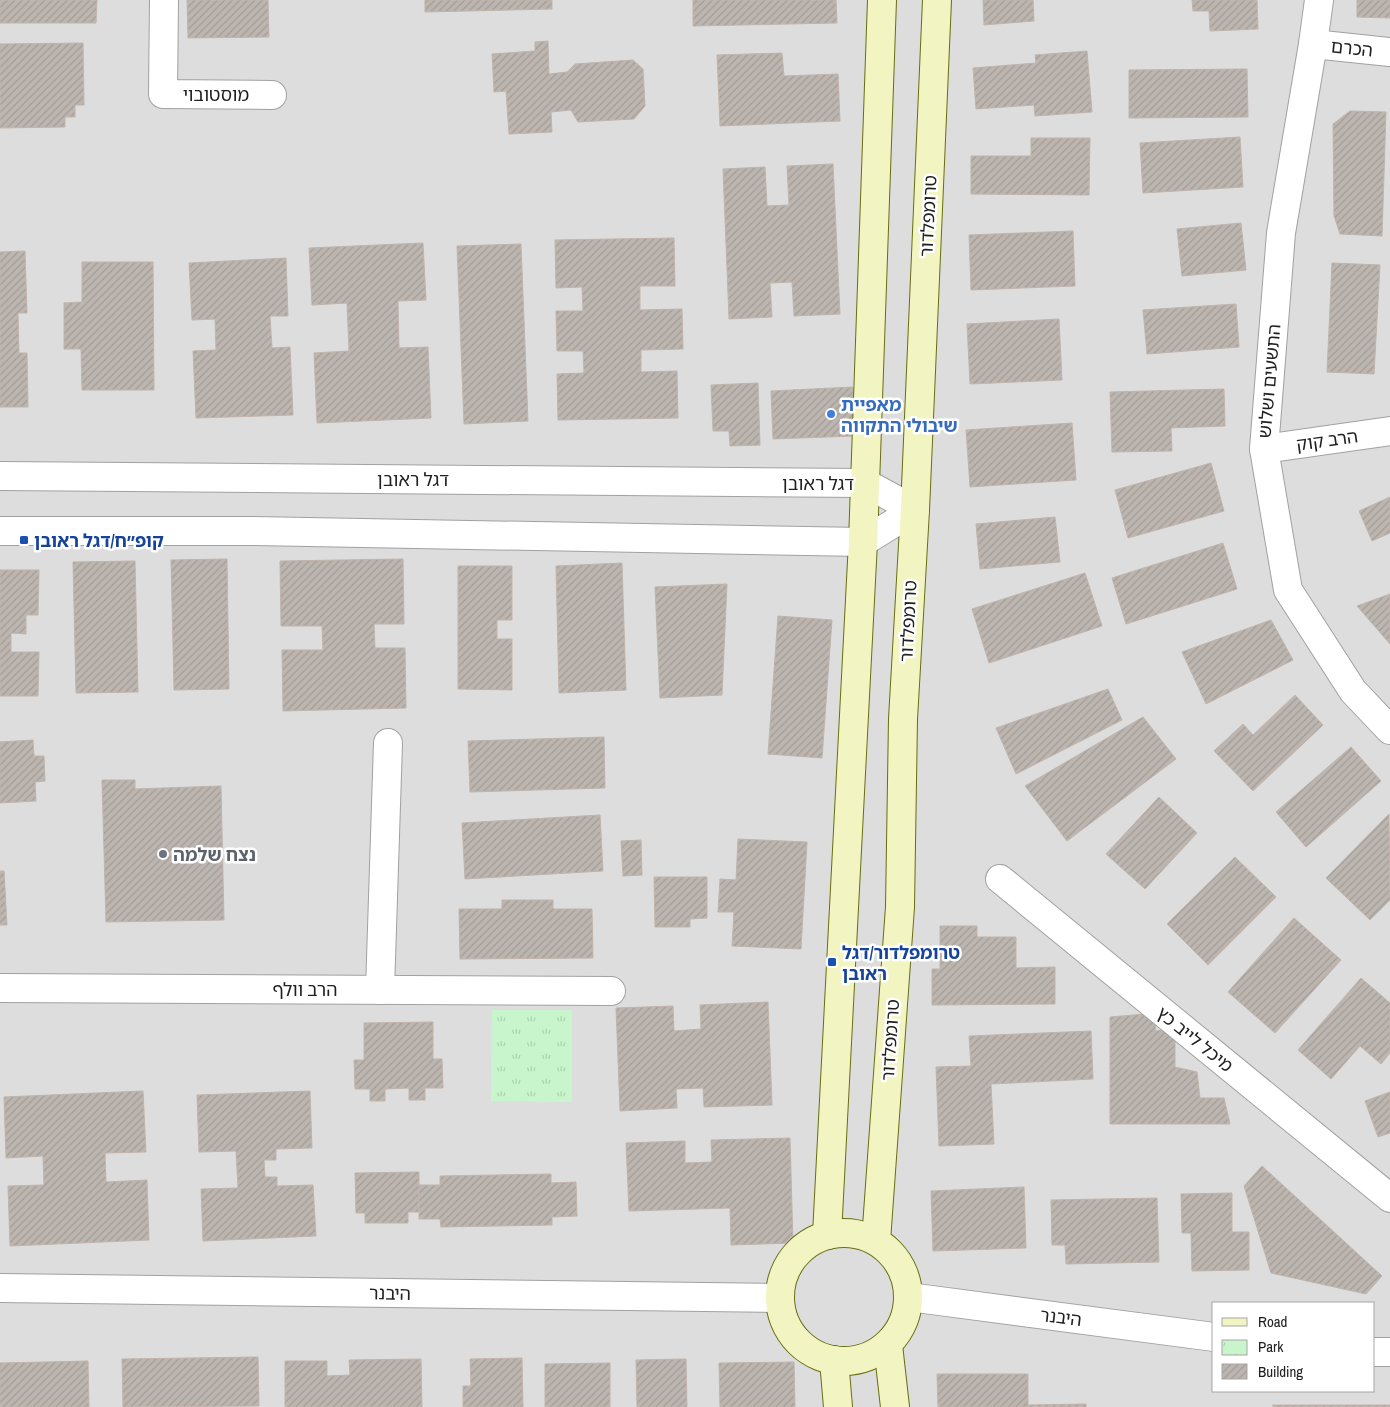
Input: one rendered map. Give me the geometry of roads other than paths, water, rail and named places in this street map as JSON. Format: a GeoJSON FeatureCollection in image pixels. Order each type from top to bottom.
{"type":"FeatureCollection","features":[{"type":"Feature","properties":{"kind":"main road"},"geometry":{"type":"LineString","coordinates":[[827,1235],[863,542],[882,0]]}},
{"type":"Feature","properties":{"kind":"main road","name":"טרומפלדור"},"geometry":{"type":"LineString","coordinates":[[876,1241],[900,907],[903,718],[915,510],[937,0]]}},
{"type":"Feature","properties":{"kind":"main road"},"geometry":{"type":"LineString","coordinates":[[844,1233],[861,1235],[876,1241],[890,1252],[901,1265],[907,1281],[909,1297],[906,1315],[899,1331],[888,1345],[872,1355],[853,1361],[834,1360],[813,1353],[795,1339],[784,1320],[780,1298],[783,1277],[793,1258],[808,1244],[827,1235],[844,1233]]}},
{"type":"Feature","properties":{"kind":"main road"},"geometry":{"type":"LineString","coordinates":[[888,1345],[895,1407]]}},
{"type":"Feature","properties":{"kind":"main road"},"geometry":{"type":"LineString","coordinates":[[834,1360],[838,1407]]}},
{"type":"Feature","properties":{"kind":"street","name":"מוסטובוי"},"geometry":{"type":"LineString","coordinates":[[164,0],[163,94],[272,95]]}},
{"type":"Feature","properties":{"kind":"street","name":"התשעים ושלוש"},"geometry":{"type":"LineString","coordinates":[[1319,0],[1281,233],[1264,449],[1288,590],[1353,691],[1390,730]]}},
{"type":"Feature","properties":{"kind":"street","name":"הכרם"},"geometry":{"type":"LineString","coordinates":[[1313,44],[1390,52]]}},
{"type":"Feature","properties":{"kind":"street","name":"הרב קוק"},"geometry":{"type":"LineString","coordinates":[[1264,449],[1390,431]]}},
{"type":"Feature","properties":{"kind":"street","name":"דגל ראובן"},"geometry":{"type":"LineString","coordinates":[[0,476],[865,483],[915,510]]}},
{"type":"Feature","properties":{"kind":"street"},"geometry":{"type":"LineString","coordinates":[[0,530],[252,531],[863,542],[915,510]]}},
{"type":"Feature","properties":{"kind":"street"},"geometry":{"type":"LineString","coordinates":[[380,990],[388,743]]}},
{"type":"Feature","properties":{"kind":"street","name":"מיכל לייב כץ"},"geometry":{"type":"LineString","coordinates":[[1000,879],[1390,1198]]}},
{"type":"Feature","properties":{"kind":"street","name":"הרב וולף"},"geometry":{"type":"LineString","coordinates":[[0,988],[611,991]]}},
{"type":"Feature","properties":{"kind":"street","name":"היבנר"},"geometry":{"type":"LineString","coordinates":[[0,1288],[780,1298]]}},
{"type":"Feature","properties":{"kind":"street","name":"היבנר"},"geometry":{"type":"LineString","coordinates":[[909,1297],[1212,1337]]}},
{"type":"Feature","properties":{"kind":"street"},"geometry":{"type":"LineString","coordinates":[[1375,1352],[1390,1352]]}},
{"type":"Feature","properties":{"kind":"place","name":"מאפיית שיבולי התקווה"},"geometry":{"type":"Point","coordinates":[831,414]}},
{"type":"Feature","properties":{"kind":"place","name":"קופ״ח/דגל ראובן"},"geometry":{"type":"Point","coordinates":[24,540]}},
{"type":"Feature","properties":{"kind":"place","name":"נצח שלמה"},"geometry":{"type":"Point","coordinates":[163,854]}},
{"type":"Feature","properties":{"kind":"place","name":"טרומפלדור/דגל ראובן"},"geometry":{"type":"Point","coordinates":[832,962]}}]}
